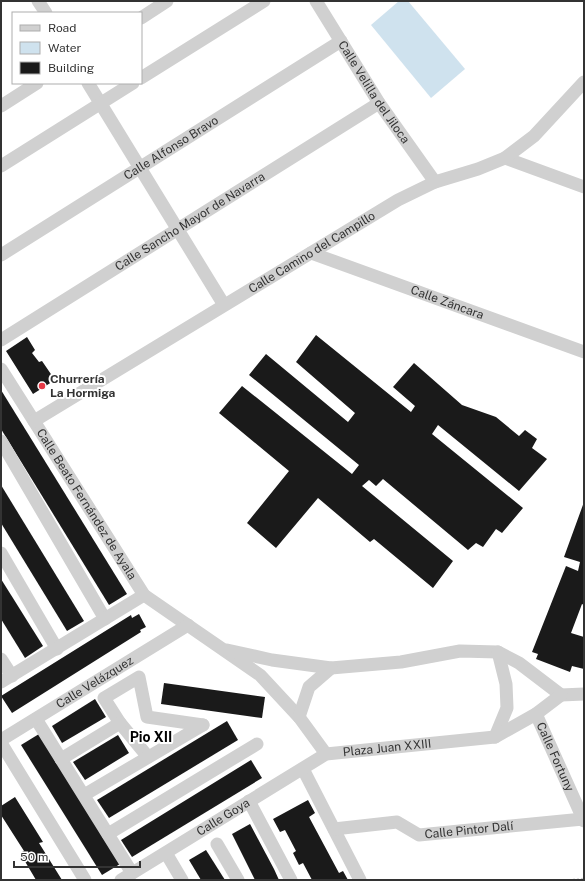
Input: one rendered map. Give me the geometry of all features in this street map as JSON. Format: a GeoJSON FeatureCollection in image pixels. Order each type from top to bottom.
{"type":"FeatureCollection","features":[{"type":"Feature","properties":{"kind":"street"},"geometry":{"type":"LineString","coordinates":[[38,1],[45,12]]}},
{"type":"Feature","properties":{"kind":"street"},"geometry":{"type":"LineString","coordinates":[[142,17],[167,1]]}},
{"type":"Feature","properties":{"kind":"street"},"geometry":{"type":"LineString","coordinates":[[142,77],[264,1]]}},
{"type":"Feature","properties":{"kind":"street","name":"Calle Velilla del Jiloca"},"geometry":{"type":"LineString","coordinates":[[316,1],[380,103],[435,182]]}},
{"type":"Feature","properties":{"kind":"street","name":"Calle Alfonso Bravo"},"geometry":{"type":"LineString","coordinates":[[1,256],[341,41]]}},
{"type":"Feature","properties":{"kind":"street","name":"Calle Camino del Campillo"},"geometry":{"type":"LineString","coordinates":[[34,421],[398,200],[435,182],[478,169],[505,158],[534,136],[584,82]]}},
{"type":"Feature","properties":{"kind":"street"},"geometry":{"type":"LineString","coordinates":[[1,106],[35,84]]}},
{"type":"Feature","properties":{"kind":"street"},"geometry":{"type":"LineString","coordinates":[[89,84],[224,305]]}},
{"type":"Feature","properties":{"kind":"street"},"geometry":{"type":"LineString","coordinates":[[1,166],[132,84]]}},
{"type":"Feature","properties":{"kind":"street","name":"Calle Sancho Mayor de Navarra"},"geometry":{"type":"LineString","coordinates":[[1,340],[178,231],[380,103]]}},
{"type":"Feature","properties":{"kind":"street"},"geometry":{"type":"LineString","coordinates":[[505,158],[584,188]]}},
{"type":"Feature","properties":{"kind":"street","name":"Calle Záncara"},"geometry":{"type":"LineString","coordinates":[[311,253],[584,352]]}},
{"type":"Feature","properties":{"kind":"street","name":"Calle Beato Fernández de Ayala"},"geometry":{"type":"LineString","coordinates":[[1,369],[144,595],[188,624]]}},
{"type":"Feature","properties":{"kind":"street"},"geometry":{"type":"LineString","coordinates":[[1,441],[105,619]]}},
{"type":"Feature","properties":{"kind":"street"},"geometry":{"type":"LineString","coordinates":[[1,553],[57,649]]}},
{"type":"Feature","properties":{"kind":"street"},"geometry":{"type":"LineString","coordinates":[[1,659],[6,679],[144,595]]}},
{"type":"Feature","properties":{"kind":"street","name":"Plaza Juan XXIII"},"geometry":{"type":"LineString","coordinates":[[188,624],[219,648],[260,675],[299,717],[326,754],[495,737],[536,714],[561,695],[518,663],[498,652],[460,651],[401,662],[331,668],[272,660],[219,648]]}},
{"type":"Feature","properties":{"kind":"street","name":"Calle Velázquez"},"geometry":{"type":"LineString","coordinates":[[1,740],[188,624]]}},
{"type":"Feature","properties":{"kind":"street"},"geometry":{"type":"LineString","coordinates":[[495,737],[507,708],[506,684],[498,652]]}},
{"type":"Feature","properties":{"kind":"street"},"geometry":{"type":"LineString","coordinates":[[299,717],[309,687],[331,668]]}},
{"type":"Feature","properties":{"kind":"street"},"geometry":{"type":"LineString","coordinates":[[84,795],[203,725],[147,717],[139,677],[104,698],[120,722],[148,757]]}},
{"type":"Feature","properties":{"kind":"street"},"geometry":{"type":"LineString","coordinates":[[561,695],[584,694]]}},
{"type":"Feature","properties":{"kind":"street","name":"Calle Fortuny"},"geometry":{"type":"LineString","coordinates":[[536,714],[584,820]]}},
{"type":"Feature","properties":{"kind":"street"},"geometry":{"type":"LineString","coordinates":[[36,719],[108,834],[127,877]]}},
{"type":"Feature","properties":{"kind":"street"},"geometry":{"type":"LineString","coordinates":[[61,759],[120,722]]}},
{"type":"Feature","properties":{"kind":"street"},"geometry":{"type":"LineString","coordinates":[[1,743],[85,880]]}},
{"type":"Feature","properties":{"kind":"street"},"geometry":{"type":"LineString","coordinates":[[108,834],[257,744]]}},
{"type":"Feature","properties":{"kind":"street","name":"Calle Goya"},"geometry":{"type":"LineString","coordinates":[[127,877],[326,754]]}},
{"type":"Feature","properties":{"kind":"street"},"geometry":{"type":"LineString","coordinates":[[303,769],[360,880]]}},
{"type":"Feature","properties":{"kind":"street"},"geometry":{"type":"LineString","coordinates":[[249,801],[291,880]]}},
{"type":"Feature","properties":{"kind":"street","name":"Calle Pintor Dalí"},"geometry":{"type":"LineString","coordinates":[[334,830],[397,822],[419,835],[584,820]]}},
{"type":"Feature","properties":{"kind":"street"},"geometry":{"type":"LineString","coordinates":[[217,844],[238,880]]}},
{"type":"Feature","properties":{"kind":"street"},"geometry":{"type":"LineString","coordinates":[[166,853],[182,880]]}},
{"type":"Feature","properties":{"kind":"path"},"geometry":{"type":"LineString","coordinates":[[573,880],[584,879]]}},
{"type":"Feature","properties":{"kind":"water"},"geometry":{"type":"Polygon","coordinates":[[[399,1],[408,1],[465,69],[431,98],[371,25],[399,1]]]}},
{"type":"Feature","properties":{"kind":"building"},"geometry":{"type":"Polygon","coordinates":[[[316,335],[411,412],[415,406],[393,387],[414,363],[462,405],[496,417],[519,436],[525,430],[537,439],[532,448],[547,459],[519,491],[438,425],[432,434],[523,508],[502,533],[496,529],[483,547],[476,543],[468,550],[383,479],[376,486],[369,480],[362,486],[453,561],[433,588],[374,539],[370,542],[318,498],[276,548],[247,523],[289,471],[219,413],[242,386],[352,474],[359,465],[249,375],[266,354],[348,422],[355,413],[296,362],[316,335]]]}},
{"type":"Feature","properties":{"kind":"building"},"geometry":{"type":"Polygon","coordinates":[[[27,337],[35,350],[32,353],[39,362],[42,361],[55,380],[33,394],[6,351],[27,337]]]}},
{"type":"Feature","properties":{"kind":"building"},"geometry":{"type":"Polygon","coordinates":[[[1,390],[127,594],[109,605],[1,429],[1,390]]]}},
{"type":"Feature","properties":{"kind":"building"},"geometry":{"type":"Polygon","coordinates":[[[1,485],[84,621],[67,631],[1,523],[1,485]]]}},
{"type":"Feature","properties":{"kind":"building"},"geometry":{"type":"Polygon","coordinates":[[[584,502],[584,605],[582,604],[571,633],[584,637],[584,669],[572,666],[570,672],[536,659],[538,654],[532,652],[566,566],[578,571],[580,562],[564,557],[584,502]]]}},
{"type":"Feature","properties":{"kind":"building"},"geometry":{"type":"Polygon","coordinates":[[[1,579],[43,646],[25,658],[1,619],[1,579]]]}},
{"type":"Feature","properties":{"kind":"building"},"geometry":{"type":"Polygon","coordinates":[[[139,614],[146,627],[140,630],[141,632],[12,713],[1,696],[131,615],[132,618],[139,614]]]}},
{"type":"Feature","properties":{"kind":"building"},"geometry":{"type":"Polygon","coordinates":[[[164,683],[265,697],[262,718],[161,704],[164,683]]]}},
{"type":"Feature","properties":{"kind":"building"},"geometry":{"type":"Polygon","coordinates":[[[95,699],[106,717],[62,743],[52,726],[95,699]]]}},
{"type":"Feature","properties":{"kind":"building"},"geometry":{"type":"Polygon","coordinates":[[[227,721],[238,740],[109,818],[97,800],[227,721]]]}},
{"type":"Feature","properties":{"kind":"building"},"geometry":{"type":"Polygon","coordinates":[[[39,734],[120,864],[102,875],[21,745],[39,734]]]}},
{"type":"Feature","properties":{"kind":"building"},"geometry":{"type":"Polygon","coordinates":[[[118,735],[129,753],[85,780],[73,762],[118,735]]]}},
{"type":"Feature","properties":{"kind":"building"},"geometry":{"type":"Polygon","coordinates":[[[251,760],[262,778],[132,857],[121,840],[251,760]]]}},
{"type":"Feature","properties":{"kind":"building"},"geometry":{"type":"Polygon","coordinates":[[[15,797],[43,842],[39,843],[62,880],[36,880],[20,853],[24,851],[1,815],[1,806],[15,797]]]}},
{"type":"Feature","properties":{"kind":"building"},"geometry":{"type":"Polygon","coordinates":[[[308,800],[315,813],[309,817],[339,873],[343,871],[348,880],[312,880],[303,863],[299,865],[293,853],[296,851],[285,830],[280,832],[273,819],[308,800]]]}},
{"type":"Feature","properties":{"kind":"building"},"geometry":{"type":"Polygon","coordinates":[[[250,824],[279,880],[255,880],[232,834],[250,824]]]}},
{"type":"Feature","properties":{"kind":"building"},"geometry":{"type":"Polygon","coordinates":[[[206,850],[225,880],[201,880],[189,860],[206,850]]]}},
{"type":"Feature","properties":{"kind":"place","name":"Churrería La Hormiga"},"geometry":{"type":"Point","coordinates":[42,386]}},
{"type":"Feature","properties":{"kind":"district","name":"Pio XII"},"geometry":{"type":"Point","coordinates":[151,737]}}]}
